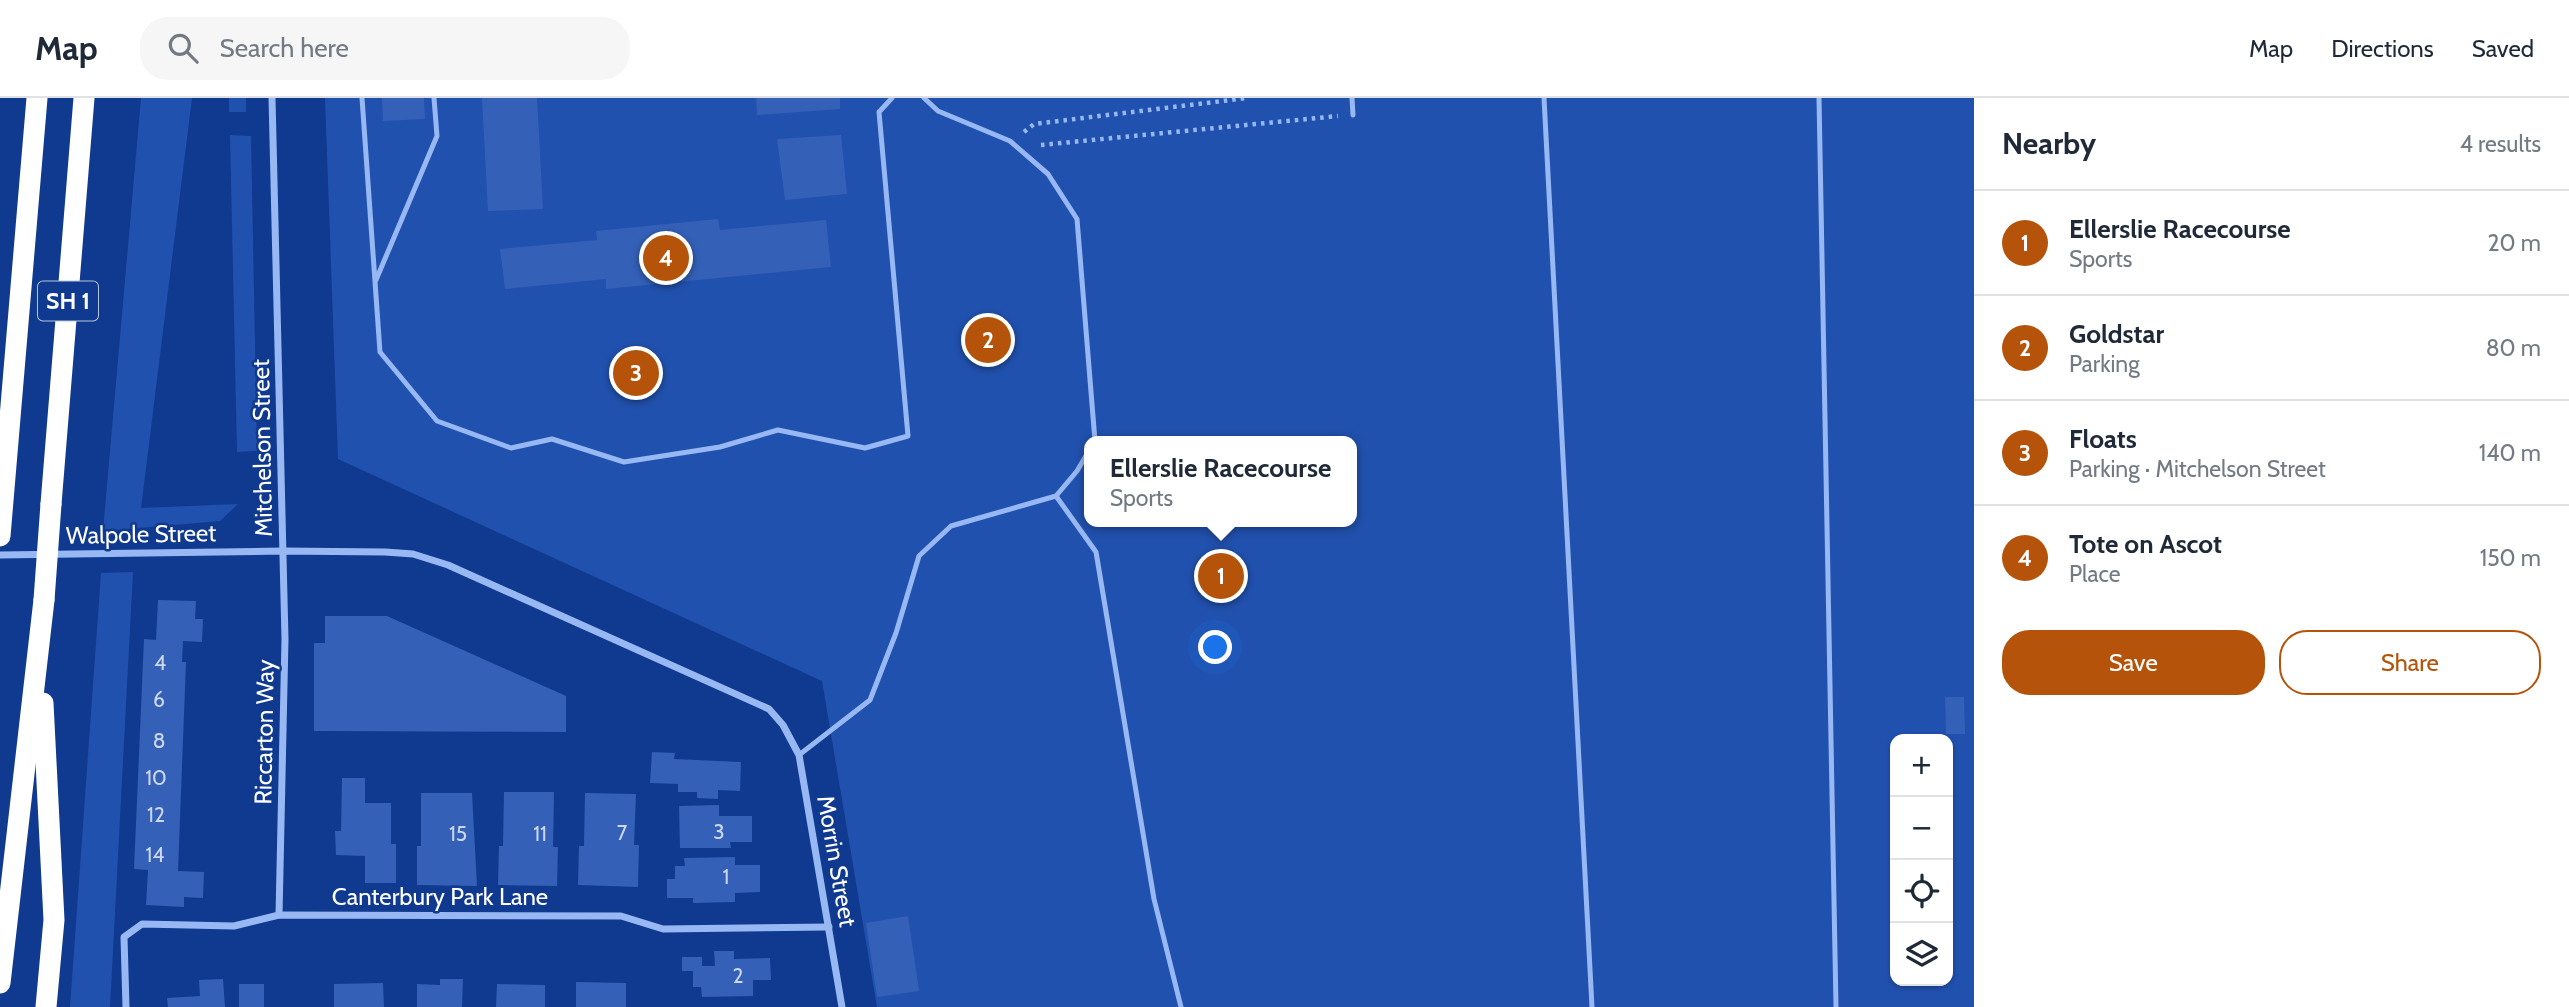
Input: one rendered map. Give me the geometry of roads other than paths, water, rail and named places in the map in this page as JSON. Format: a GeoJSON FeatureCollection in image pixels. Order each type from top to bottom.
{"type":"FeatureCollection","features":[{"type":"Feature","properties":{"kind":"highway","name":"SH 1"},"geometry":{"type":"LineString","coordinates":[[0,536],[37,98]]}},
{"type":"Feature","properties":{"kind":"highway","name":"SH 1"},"geometry":{"type":"LineString","coordinates":[[0,983],[44,600],[84,98]]}},
{"type":"Feature","properties":{"kind":"highway"},"geometry":{"type":"LineString","coordinates":[[40,635],[54,920],[46,1007]]}},
{"type":"Feature","properties":{"kind":"street","name":"Mitchelson Street"},"geometry":{"type":"LineString","coordinates":[[272,98],[283,551],[413,554],[449,565],[769,709],[783,725]]}},
{"type":"Feature","properties":{"kind":"street","name":"Walpole Street"},"geometry":{"type":"LineString","coordinates":[[0,555],[283,551]]}},
{"type":"Feature","properties":{"kind":"street","name":"Riccarton Way"},"geometry":{"type":"LineString","coordinates":[[279,915],[283,551]]}},
{"type":"Feature","properties":{"kind":"street","name":"Morrin Street"},"geometry":{"type":"LineString","coordinates":[[783,725],[799,755],[842,1007]]}},
{"type":"Feature","properties":{"kind":"street","name":"Canterbury Park Lane"},"geometry":{"type":"LineString","coordinates":[[126,1007],[124,937],[132,928],[142,924],[234,926],[279,915],[621,916],[663,929],[829,927]]}},
{"type":"Feature","properties":{"kind":"lane"},"geometry":{"type":"LineString","coordinates":[[362,98],[380,352],[437,421],[512,448],[552,439],[624,463],[720,447],[778,430],[865,448],[908,436],[879,112],[892,98]]}},
{"type":"Feature","properties":{"kind":"lane"},"geometry":{"type":"LineString","coordinates":[[375,283],[437,136],[434,98]]}},
{"type":"Feature","properties":{"kind":"lane"},"geometry":{"type":"LineString","coordinates":[[924,98],[938,111],[1010,141],[1048,174],[1077,219],[1095,436]]}},
{"type":"Feature","properties":{"kind":"lane"},"geometry":{"type":"LineString","coordinates":[[1352,98],[1353,115]]}},
{"type":"Feature","properties":{"kind":"lane"},"geometry":{"type":"LineString","coordinates":[[1544,98],[1592,1007]]}},
{"type":"Feature","properties":{"kind":"lane"},"geometry":{"type":"LineString","coordinates":[[1819,98],[1836,1007]]}},
{"type":"Feature","properties":{"kind":"lane"},"geometry":{"type":"LineString","coordinates":[[799,755],[870,700],[896,633],[919,556],[951,526],[1056,496],[1084,460]]}},
{"type":"Feature","properties":{"kind":"lane"},"geometry":{"type":"LineString","coordinates":[[1056,496],[1096,552],[1154,898],[1181,1007]]}},
{"type":"Feature","properties":{"kind":"place","name":"Tote on Ascot"},"geometry":{"type":"Point","coordinates":[666,258]}},
{"type":"Feature","properties":{"kind":"place","name":"Goldstar"},"geometry":{"type":"Point","coordinates":[988,340]}},
{"type":"Feature","properties":{"kind":"place","name":"Floats"},"geometry":{"type":"Point","coordinates":[636,373]}},
{"type":"Feature","properties":{"kind":"place","name":"Ellerslie Racecourse"},"geometry":{"type":"Point","coordinates":[1221,576]}}]}
